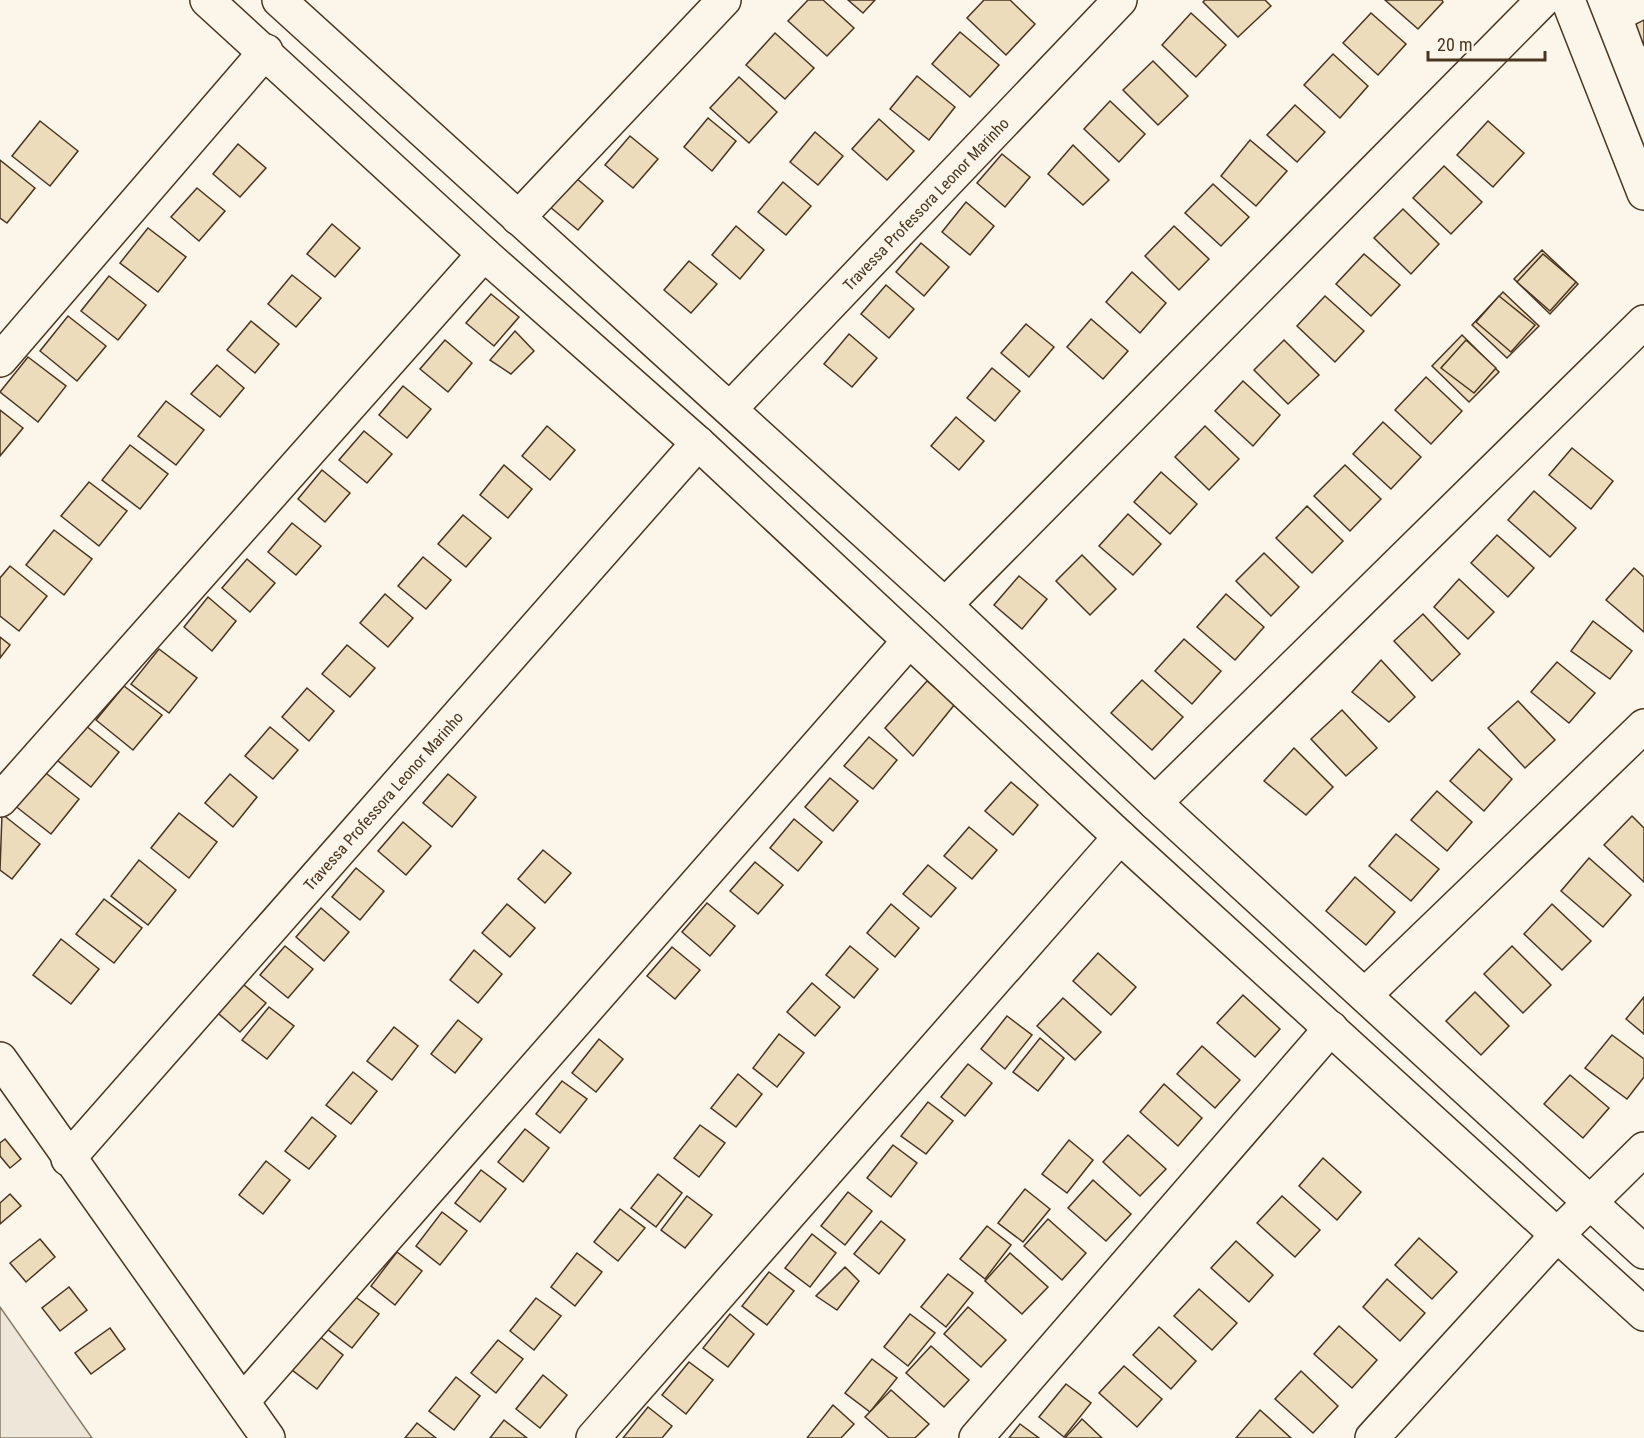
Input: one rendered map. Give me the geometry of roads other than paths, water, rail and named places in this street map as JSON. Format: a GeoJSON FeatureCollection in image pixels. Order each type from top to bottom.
{"type":"FeatureCollection","features":[{"type":"Feature","properties":{"kind":"street"},"geometry":{"type":"LineString","coordinates":[[207,0],[266,51],[484,254],[698,443],[1120,837],[1644,1314]]}},
{"type":"Feature","properties":{"kind":"street"},"geometry":{"type":"LineString","coordinates":[[518,218],[724,0]]}},
{"type":"Feature","properties":{"kind":"street","name":"Travessa Professora Leonor Marinho"},"geometry":{"type":"LineString","coordinates":[[731,408],[1120,0]]}},
{"type":"Feature","properties":{"kind":"street"},"geometry":{"type":"LineString","coordinates":[[945,604],[1543,0]]}},
{"type":"Feature","properties":{"kind":"street"},"geometry":{"type":"LineString","coordinates":[[1568,0],[1644,193]]}},
{"type":"Feature","properties":{"kind":"street"},"geometry":{"type":"LineString","coordinates":[[298,6],[518,218],[731,408],[945,604],[1155,803],[1589,1204],[1644,1252]]}},
{"type":"Feature","properties":{"kind":"street"},"geometry":{"type":"LineString","coordinates":[[0,360],[266,51]]}},
{"type":"Feature","properties":{"kind":"street"},"geometry":{"type":"LineString","coordinates":[[0,800],[484,254]]}},
{"type":"Feature","properties":{"kind":"street"},"geometry":{"type":"LineString","coordinates":[[1155,803],[1644,322]]}},
{"type":"Feature","properties":{"kind":"street","name":"Travessa Professora Leonor Marinho"},"geometry":{"type":"LineString","coordinates":[[68,1159],[698,443]]}},
{"type":"Feature","properties":{"kind":"street"},"geometry":{"type":"LineString","coordinates":[[243,1401],[909,641]]}},
{"type":"Feature","properties":{"kind":"street"},"geometry":{"type":"LineString","coordinates":[[1365,995],[1644,726]]}},
{"type":"Feature","properties":{"kind":"street"},"geometry":{"type":"LineString","coordinates":[[592,1438],[1120,837]]}},
{"type":"Feature","properties":{"kind":"street"},"geometry":{"type":"LineString","coordinates":[[976,1438],[1331,1028]]}},
{"type":"Feature","properties":{"kind":"street"},"geometry":{"type":"LineString","coordinates":[[0,1059],[68,1159],[268,1438]]}},
{"type":"Feature","properties":{"kind":"street"},"geometry":{"type":"LineString","coordinates":[[1372,1438],[1558,1234],[1644,1149]]}}]}
